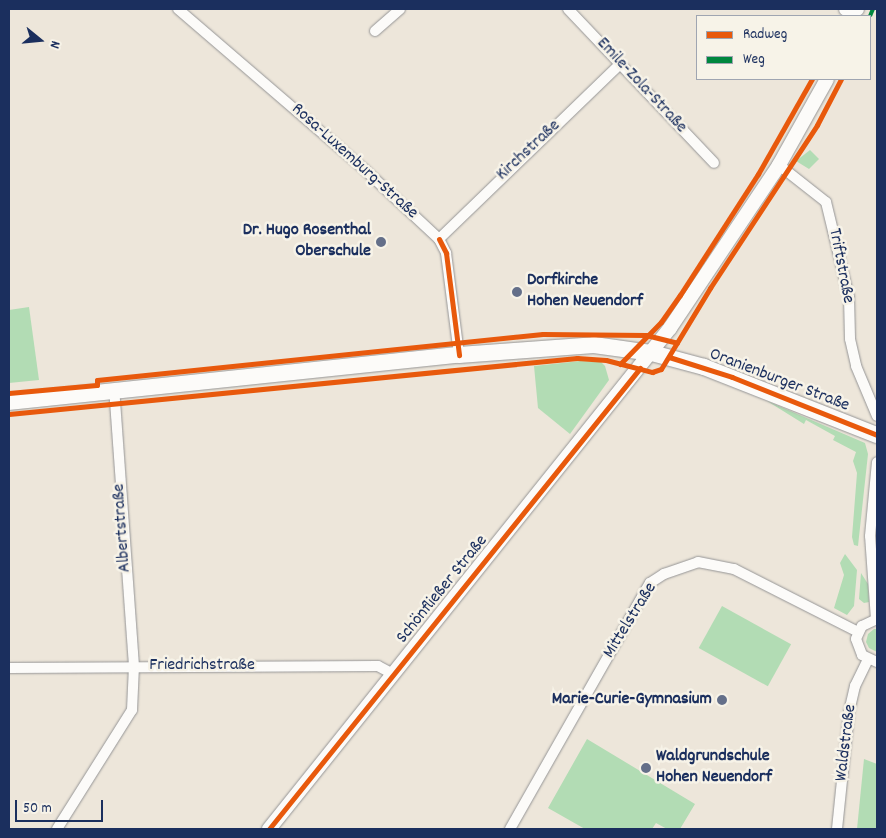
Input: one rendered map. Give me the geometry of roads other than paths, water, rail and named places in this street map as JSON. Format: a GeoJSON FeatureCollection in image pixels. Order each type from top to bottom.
{"type":"FeatureCollection","features":[{"type":"Feature","properties":{"kind":"main road"},"geometry":{"type":"LineString","coordinates":[[846,9],[859,9]]}},
{"type":"Feature","properties":{"kind":"main road","name":"Schönfließer Straße"},"geometry":{"type":"LineString","coordinates":[[269,829],[652,353],[779,165],[826,80]]}},
{"type":"Feature","properties":{"kind":"main road","name":"Oranienburger Straße"},"geometry":{"type":"LineString","coordinates":[[9,402],[458,355],[585,345],[652,353],[732,377],[876,435]]}},
{"type":"Feature","properties":{"kind":"street","name":"Rosa-Luxemburg-Straße"},"geometry":{"type":"LineString","coordinates":[[178,9],[364,169],[439,239],[446,253],[458,355]]}},
{"type":"Feature","properties":{"kind":"street"},"geometry":{"type":"LineString","coordinates":[[375,31],[400,9]]}},
{"type":"Feature","properties":{"kind":"street","name":"Emile-Zola-Straße"},"geometry":{"type":"LineString","coordinates":[[568,9],[714,163]]}},
{"type":"Feature","properties":{"kind":"street","name":"Kirchstraße"},"geometry":{"type":"LineString","coordinates":[[439,239],[620,64]]}},
{"type":"Feature","properties":{"kind":"street","name":"Triftstraße"},"geometry":{"type":"LineString","coordinates":[[779,165],[826,202],[849,297],[850,338],[856,366],[877,416]]}},
{"type":"Feature","properties":{"kind":"street","name":"Albertstraße"},"geometry":{"type":"LineString","coordinates":[[57,829],[132,710],[134,666],[114,390]]}},
{"type":"Feature","properties":{"kind":"street"},"geometry":{"type":"LineString","coordinates":[[872,661],[857,646],[858,632],[865,623],[877,619],[870,536],[877,462]]}},
{"type":"Feature","properties":{"kind":"street","name":"Mittelstraße"},"geometry":{"type":"LineString","coordinates":[[510,829],[650,583],[664,574],[698,562],[734,569],[858,632]]}},
{"type":"Feature","properties":{"kind":"street","name":"Waldstraße"},"geometry":{"type":"LineString","coordinates":[[837,829],[849,712],[855,686],[872,661]]}},
{"type":"Feature","properties":{"kind":"street","name":"Friedrichstraße"},"geometry":{"type":"LineString","coordinates":[[9,668],[378,666],[393,674]]}},
{"type":"Feature","properties":{"kind":"place","name":"Dr. Hugo Rosenthal Oberschule"},"geometry":{"type":"Point","coordinates":[381,242]}},
{"type":"Feature","properties":{"kind":"place","name":"Dorfkirche Hohen Neuendorf"},"geometry":{"type":"Point","coordinates":[517,292]}},
{"type":"Feature","properties":{"kind":"place","name":"Marie-Curie-Gymnasium"},"geometry":{"type":"Point","coordinates":[722,700]}},
{"type":"Feature","properties":{"kind":"place","name":"Waldgrundschule Hohen Neuendorf"},"geometry":{"type":"Point","coordinates":[646,768]}}]}
